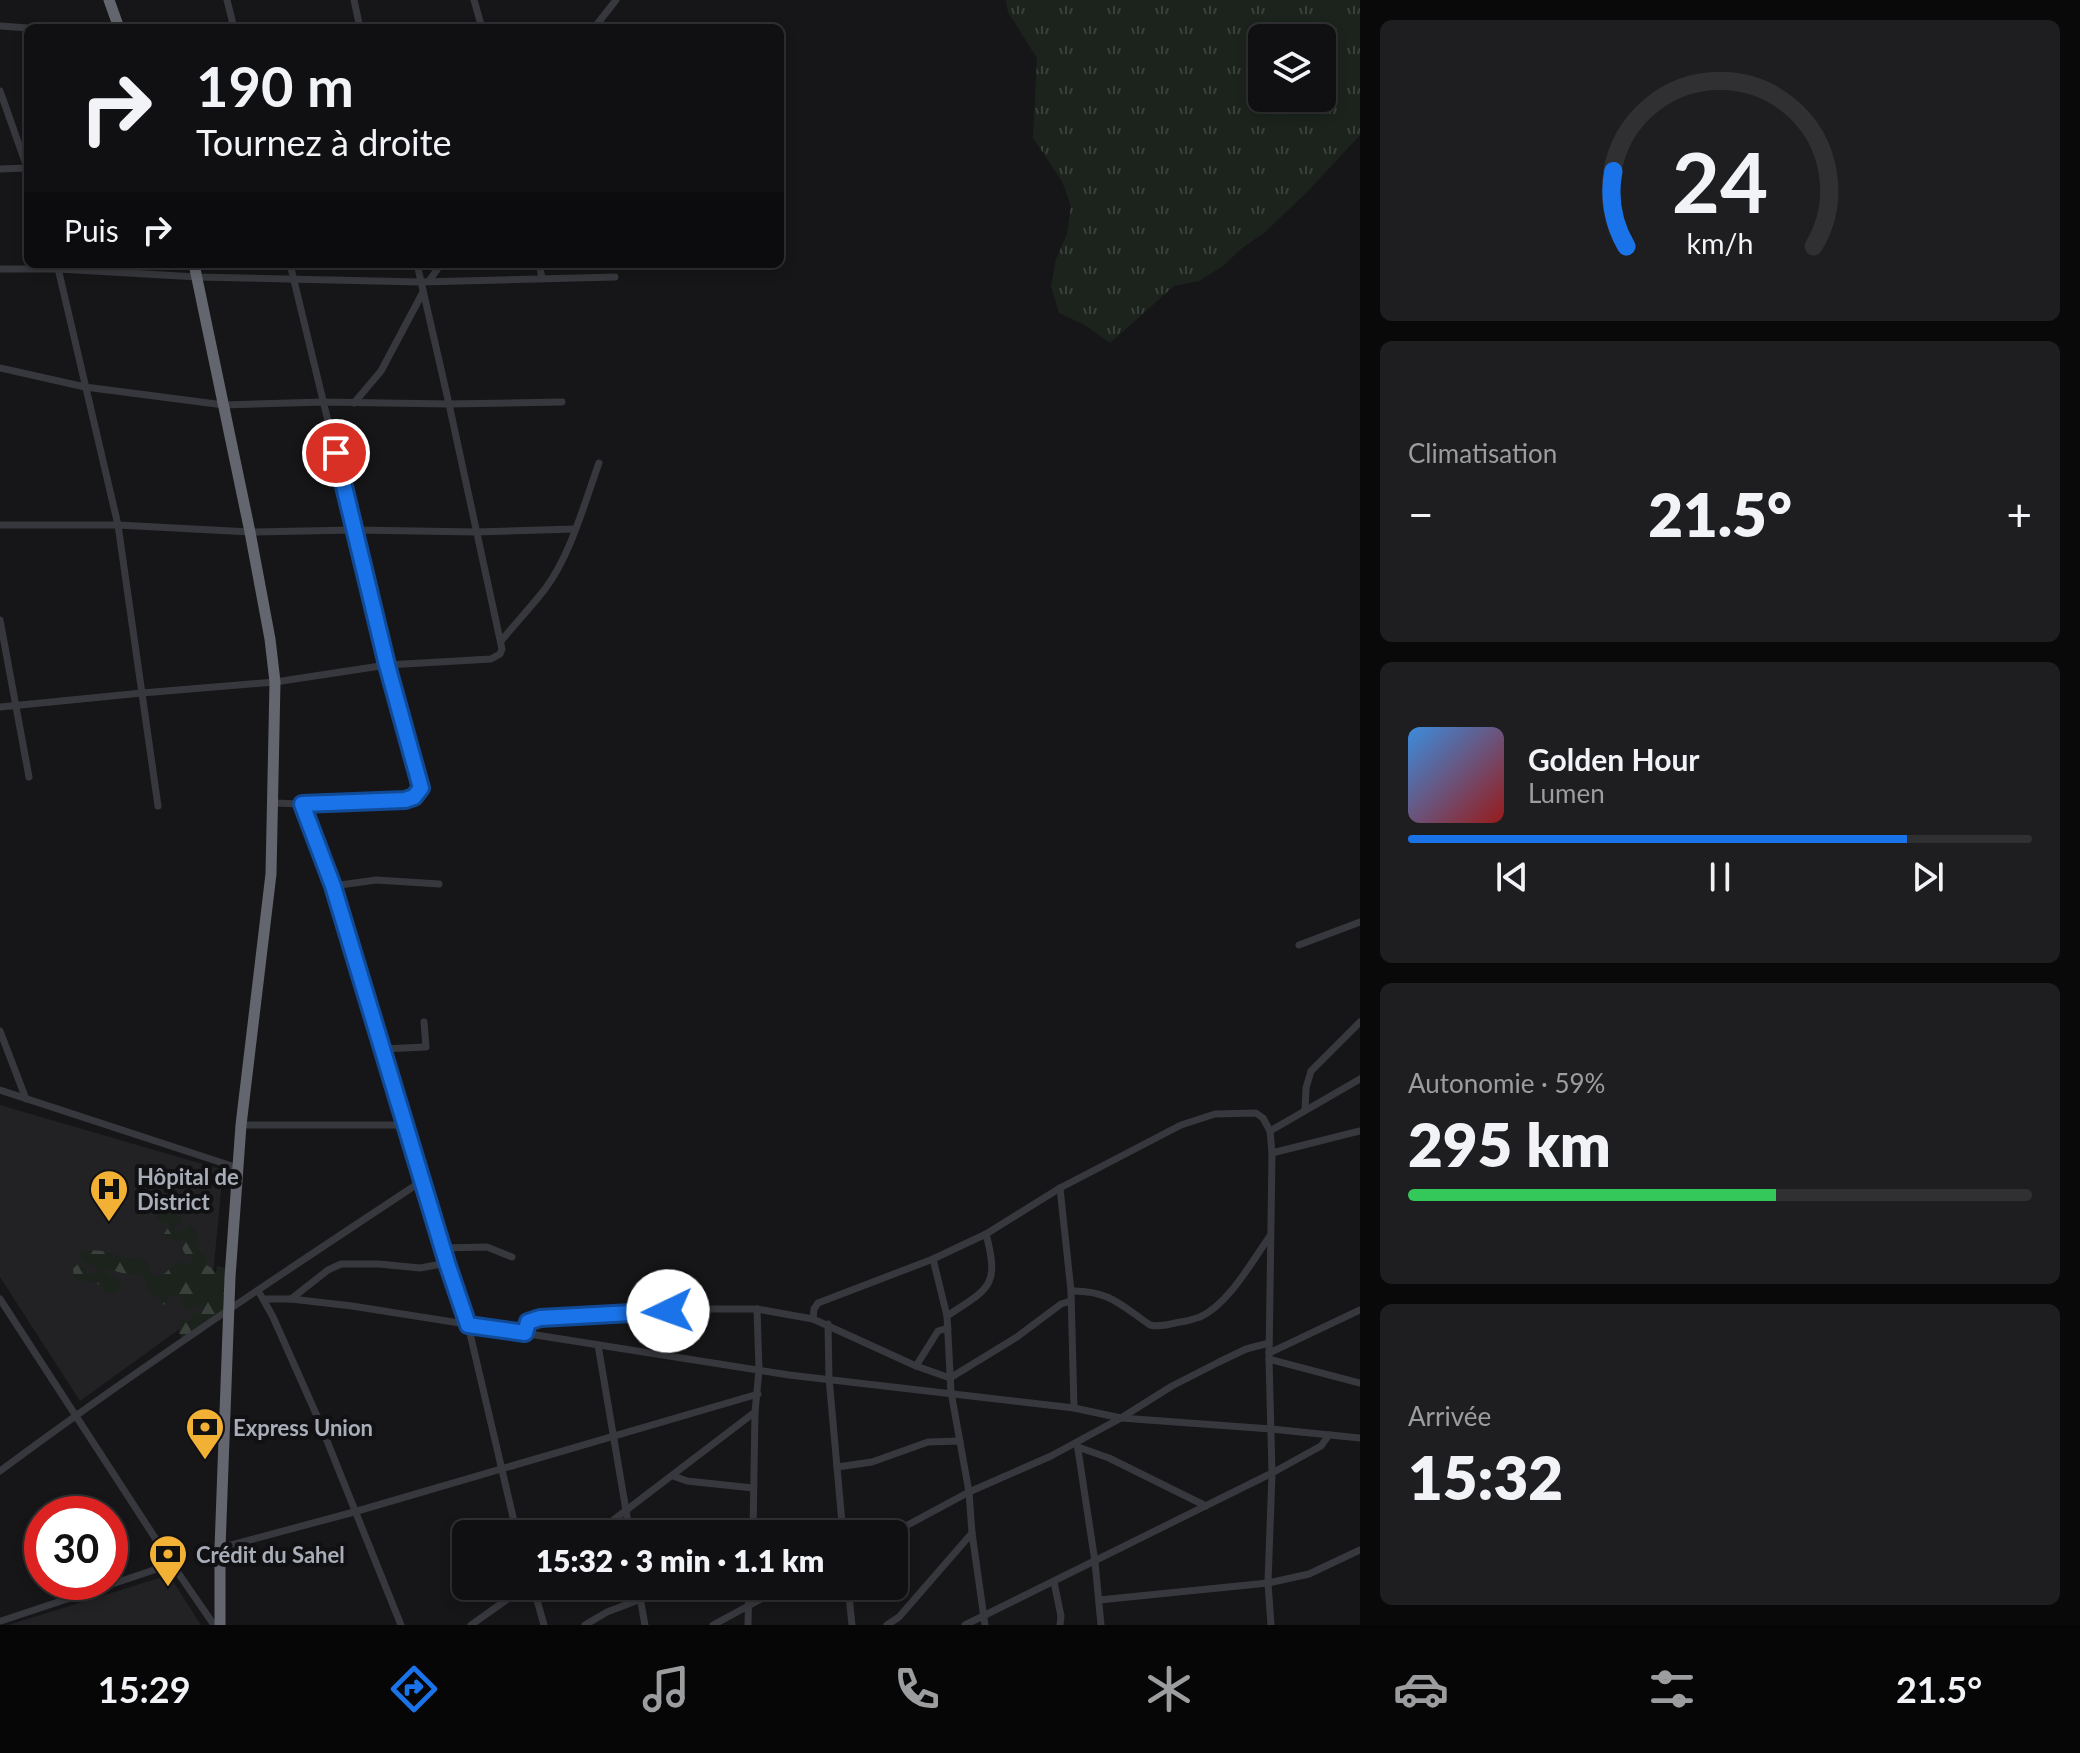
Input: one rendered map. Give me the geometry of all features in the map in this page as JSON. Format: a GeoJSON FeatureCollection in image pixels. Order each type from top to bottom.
{"type":"FeatureCollection","features":[{"type":"Feature","properties":{"kind":"highway"},"geometry":{"type":"LineString","coordinates":[[109,0],[118,24]]}},
{"type":"Feature","properties":{"kind":"highway"},"geometry":{"type":"LineString","coordinates":[[195,268],[250,532],[275,682],[271,874],[241,1125],[230,1277],[217,1625]]}},
{"type":"Feature","properties":{"kind":"street"},"geometry":{"type":"LineString","coordinates":[[227,0],[233,24]]}},
{"type":"Feature","properties":{"kind":"street"},"geometry":{"type":"LineString","coordinates":[[354,0],[359,24]]}},
{"type":"Feature","properties":{"kind":"street"},"geometry":{"type":"LineString","coordinates":[[474,0],[481,24]]}},
{"type":"Feature","properties":{"kind":"street"},"geometry":{"type":"LineString","coordinates":[[597,24],[616,0]]}},
{"type":"Feature","properties":{"kind":"street"},"geometry":{"type":"LineString","coordinates":[[0,26],[24,28]]}},
{"type":"Feature","properties":{"kind":"street"},"geometry":{"type":"LineString","coordinates":[[0,91],[24,157]]}},
{"type":"Feature","properties":{"kind":"street"},"geometry":{"type":"LineString","coordinates":[[0,169],[24,168]]}},
{"type":"Feature","properties":{"kind":"street"},"geometry":{"type":"LineString","coordinates":[[0,269],[29,268]]}},
{"type":"Feature","properties":{"kind":"street"},"geometry":{"type":"LineString","coordinates":[[58,268],[118,525],[158,806]]}},
{"type":"Feature","properties":{"kind":"street"},"geometry":{"type":"LineString","coordinates":[[72,268],[198,277],[425,282],[615,277]]}},
{"type":"Feature","properties":{"kind":"street"},"geometry":{"type":"LineString","coordinates":[[274,803],[405,800],[418,794],[421,788],[387,665],[291,268]]}},
{"type":"Feature","properties":{"kind":"street"},"geometry":{"type":"LineString","coordinates":[[419,268],[425,282]]}},
{"type":"Feature","properties":{"kind":"street"},"geometry":{"type":"LineString","coordinates":[[354,403],[381,371],[423,292],[425,282],[437,268]]}},
{"type":"Feature","properties":{"kind":"street"},"geometry":{"type":"LineString","coordinates":[[540,268],[542,278]]}},
{"type":"Feature","properties":{"kind":"street"},"geometry":{"type":"LineString","coordinates":[[0,707],[275,682],[387,665],[491,659],[500,654],[501,641],[423,292]]}},
{"type":"Feature","properties":{"kind":"street"},"geometry":{"type":"LineString","coordinates":[[0,368],[85,387],[224,405],[562,402]]}},
{"type":"Feature","properties":{"kind":"street"},"geometry":{"type":"LineString","coordinates":[[501,641],[546,588],[558,567],[599,463]]}},
{"type":"Feature","properties":{"kind":"street"},"geometry":{"type":"LineString","coordinates":[[0,525],[118,525],[250,532],[575,529]]}},
{"type":"Feature","properties":{"kind":"street"},"geometry":{"type":"LineString","coordinates":[[0,620],[29,777]]}},
{"type":"Feature","properties":{"kind":"street"},"geometry":{"type":"LineString","coordinates":[[302,804],[333,886],[468,1325],[514,1520]]}},
{"type":"Feature","properties":{"kind":"street"},"geometry":{"type":"LineString","coordinates":[[333,886],[376,880],[439,884]]}},
{"type":"Feature","properties":{"kind":"street"},"geometry":{"type":"LineString","coordinates":[[1299,945],[1360,922]]}},
{"type":"Feature","properties":{"kind":"street"},"geometry":{"type":"LineString","coordinates":[[382,1049],[426,1047],[424,1022]]}},
{"type":"Feature","properties":{"kind":"street"},"geometry":{"type":"LineString","coordinates":[[1305,1110],[1311,1071],[1360,1022]]}},
{"type":"Feature","properties":{"kind":"street"},"geometry":{"type":"LineString","coordinates":[[0,1031],[26,1099]]}},
{"type":"Feature","properties":{"kind":"street"},"geometry":{"type":"LineString","coordinates":[[1270,1131],[1360,1079]]}},
{"type":"Feature","properties":{"kind":"street"},"geometry":{"type":"LineString","coordinates":[[0,1090],[238,1168]]}},
{"type":"Feature","properties":{"kind":"street"},"geometry":{"type":"LineString","coordinates":[[813,1319],[818,1303],[933,1259],[986,1234],[1060,1188],[1181,1125],[1215,1114],[1256,1113],[1263,1118],[1270,1131],[1272,1153],[1269,1343],[1272,1473],[1268,1583],[1271,1625]]}},
{"type":"Feature","properties":{"kind":"street"},"geometry":{"type":"LineString","coordinates":[[241,1125],[405,1125]]}},
{"type":"Feature","properties":{"kind":"street"},"geometry":{"type":"LineString","coordinates":[[1272,1153],[1360,1131]]}},
{"type":"Feature","properties":{"kind":"street"},"geometry":{"type":"LineString","coordinates":[[0,1471],[75,1415],[422,1181]]}},
{"type":"Feature","properties":{"kind":"street"},"geometry":{"type":"LineString","coordinates":[[1060,1188],[1071,1291],[1074,1408]]}},
{"type":"Feature","properties":{"kind":"street"},"geometry":{"type":"LineString","coordinates":[[947,1316],[987,1288],[992,1269],[986,1234]]}},
{"type":"Feature","properties":{"kind":"street"},"geometry":{"type":"LineString","coordinates":[[1071,1291],[1099,1293],[1156,1327],[1190,1320],[1208,1312],[1225,1296],[1272,1234]]}},
{"type":"Feature","properties":{"kind":"street"},"geometry":{"type":"LineString","coordinates":[[442,1248],[487,1247],[512,1257]]}},
{"type":"Feature","properties":{"kind":"street"},"geometry":{"type":"LineString","coordinates":[[933,1259],[947,1316],[951,1392],[969,1492],[985,1621]]}},
{"type":"Feature","properties":{"kind":"street"},"geometry":{"type":"LineString","coordinates":[[291,1299],[341,1264],[409,1268],[447,1263]]}},
{"type":"Feature","properties":{"kind":"street"},"geometry":{"type":"LineString","coordinates":[[258,1291],[273,1317],[317,1416],[401,1625]]}},
{"type":"Feature","properties":{"kind":"street"},"geometry":{"type":"LineString","coordinates":[[0,1299],[172,1564],[217,1625]]}},
{"type":"Feature","properties":{"kind":"street"},"geometry":{"type":"LineString","coordinates":[[263,1299],[352,1306],[789,1375],[951,1392],[1074,1408],[1121,1418],[1360,1438]]}},
{"type":"Feature","properties":{"kind":"street"},"geometry":{"type":"LineString","coordinates":[[950,1378],[1017,1337],[1061,1304],[1071,1301]]}},
{"type":"Feature","properties":{"kind":"street"},"geometry":{"type":"LineString","coordinates":[[525,1333],[528,1322],[540,1318],[697,1309],[757,1309],[828,1324],[916,1366],[950,1378]]}},
{"type":"Feature","properties":{"kind":"street"},"geometry":{"type":"LineString","coordinates":[[753,1520],[759,1370],[757,1309]]}},
{"type":"Feature","properties":{"kind":"street"},"geometry":{"type":"LineString","coordinates":[[1269,1356],[1360,1310]]}},
{"type":"Feature","properties":{"kind":"street"},"geometry":{"type":"LineString","coordinates":[[828,1324],[829,1378],[842,1520]]}},
{"type":"Feature","properties":{"kind":"street"},"geometry":{"type":"LineString","coordinates":[[916,1366],[938,1331],[948,1328]]}},
{"type":"Feature","properties":{"kind":"street"},"geometry":{"type":"LineString","coordinates":[[908,1525],[969,1492],[1077,1445],[1172,1386],[1219,1362],[1246,1349],[1269,1343]]}},
{"type":"Feature","properties":{"kind":"street"},"geometry":{"type":"LineString","coordinates":[[598,1345],[628,1520]]}},
{"type":"Feature","properties":{"kind":"street"},"geometry":{"type":"LineString","coordinates":[[1269,1356],[1360,1383]]}},
{"type":"Feature","properties":{"kind":"street"},"geometry":{"type":"LineString","coordinates":[[220,1548],[758,1394]]}},
{"type":"Feature","properties":{"kind":"street"},"geometry":{"type":"LineString","coordinates":[[613,1520],[755,1412]]}},
{"type":"Feature","properties":{"kind":"street"},"geometry":{"type":"LineString","coordinates":[[965,1625],[985,1621],[1054,1582],[1272,1473],[1321,1446],[1329,1435]]}},
{"type":"Feature","properties":{"kind":"street"},"geometry":{"type":"LineString","coordinates":[[837,1467],[872,1462],[928,1442],[960,1441]]}},
{"type":"Feature","properties":{"kind":"street"},"geometry":{"type":"LineString","coordinates":[[1077,1445],[1206,1506]]}},
{"type":"Feature","properties":{"kind":"street"},"geometry":{"type":"LineString","coordinates":[[1077,1445],[1101,1625]]}},
{"type":"Feature","properties":{"kind":"street"},"geometry":{"type":"LineString","coordinates":[[673,1476],[687,1481],[753,1488]]}},
{"type":"Feature","properties":{"kind":"street"},"geometry":{"type":"LineString","coordinates":[[887,1625],[899,1617],[972,1533]]}},
{"type":"Feature","properties":{"kind":"street"},"geometry":{"type":"LineString","coordinates":[[1099,1600],[1268,1583],[1309,1574],[1360,1550]]}},
{"type":"Feature","properties":{"kind":"street"},"geometry":{"type":"LineString","coordinates":[[0,1620],[172,1564]]}},
{"type":"Feature","properties":{"kind":"street"},"geometry":{"type":"LineString","coordinates":[[1054,1582],[1060,1625]]}},
{"type":"Feature","properties":{"kind":"street"},"geometry":{"type":"LineString","coordinates":[[471,1625],[506,1600]]}},
{"type":"Feature","properties":{"kind":"street"},"geometry":{"type":"LineString","coordinates":[[537,1600],[544,1625]]}},
{"type":"Feature","properties":{"kind":"street"},"geometry":{"type":"LineString","coordinates":[[585,1625],[635,1600]]}},
{"type":"Feature","properties":{"kind":"street"},"geometry":{"type":"LineString","coordinates":[[640,1600],[645,1625]]}},
{"type":"Feature","properties":{"kind":"street"},"geometry":{"type":"LineString","coordinates":[[748,1600],[748,1625]]}},
{"type":"Feature","properties":{"kind":"street"},"geometry":{"type":"LineString","coordinates":[[713,1625],[759,1600]]}},
{"type":"Feature","properties":{"kind":"street"},"geometry":{"type":"LineString","coordinates":[[849,1600],[852,1625]]}},
{"type":"Feature","properties":{"kind":"shaded area","name":"Hôpital de District"},"geometry":{"type":"Polygon","coordinates":[[[0,1105],[223,1170],[210,1307],[80,1401],[0,1277],[0,1105]]]}},
{"type":"Feature","properties":{"kind":"shaded area"},"geometry":{"type":"Polygon","coordinates":[[[169,1575],[201,1625],[8,1625],[88,1600],[128,1600],[128,1588],[169,1575]]]}},
{"type":"Feature","properties":{"kind":"green space"},"geometry":{"type":"Polygon","coordinates":[[[1006,0],[1360,0],[1360,135],[1264,233],[1199,281],[1174,286],[1110,343],[1085,325],[1059,313],[1051,286],[1056,259],[1067,234],[1071,206],[1062,181],[1033,138],[1037,58],[1008,12],[1006,0]]]}},
{"type":"Feature","properties":{"kind":"green space"},"geometry":{"type":"Polygon","coordinates":[[[163,1204],[182,1217],[183,1221],[175,1227],[176,1230],[181,1232],[190,1224],[200,1236],[195,1241],[207,1257],[206,1265],[216,1273],[217,1266],[229,1269],[232,1304],[218,1317],[213,1316],[182,1339],[180,1320],[190,1323],[193,1314],[203,1310],[203,1306],[189,1310],[178,1295],[169,1296],[168,1302],[163,1305],[158,1297],[150,1295],[141,1274],[103,1269],[120,1280],[120,1289],[113,1293],[106,1292],[94,1282],[77,1281],[74,1277],[73,1269],[78,1264],[91,1275],[97,1270],[95,1265],[79,1259],[78,1252],[83,1251],[102,1251],[123,1259],[133,1257],[149,1262],[150,1273],[159,1277],[178,1262],[189,1264],[194,1259],[183,1250],[185,1239],[165,1238],[170,1225],[156,1216],[163,1204]]]}},
{"type":"Feature","properties":{"kind":"place","name":"Hôpital de District"},"geometry":{"type":"Point","coordinates":[109,1223]}},
{"type":"Feature","properties":{"kind":"place","name":"Express Union"},"geometry":{"type":"Point","coordinates":[205,1461]}},
{"type":"Feature","properties":{"kind":"place","name":"Crédit du Sahel"},"geometry":{"type":"Point","coordinates":[168,1588]}},
{"type":"Feature","properties":{"kind":"route"},"geometry":{"type":"LineString","coordinates":[[336,453],[387,665],[421,788],[414,797],[405,800],[302,804],[333,886],[468,1325],[525,1333],[528,1322],[540,1318],[668,1311]]}}]}
